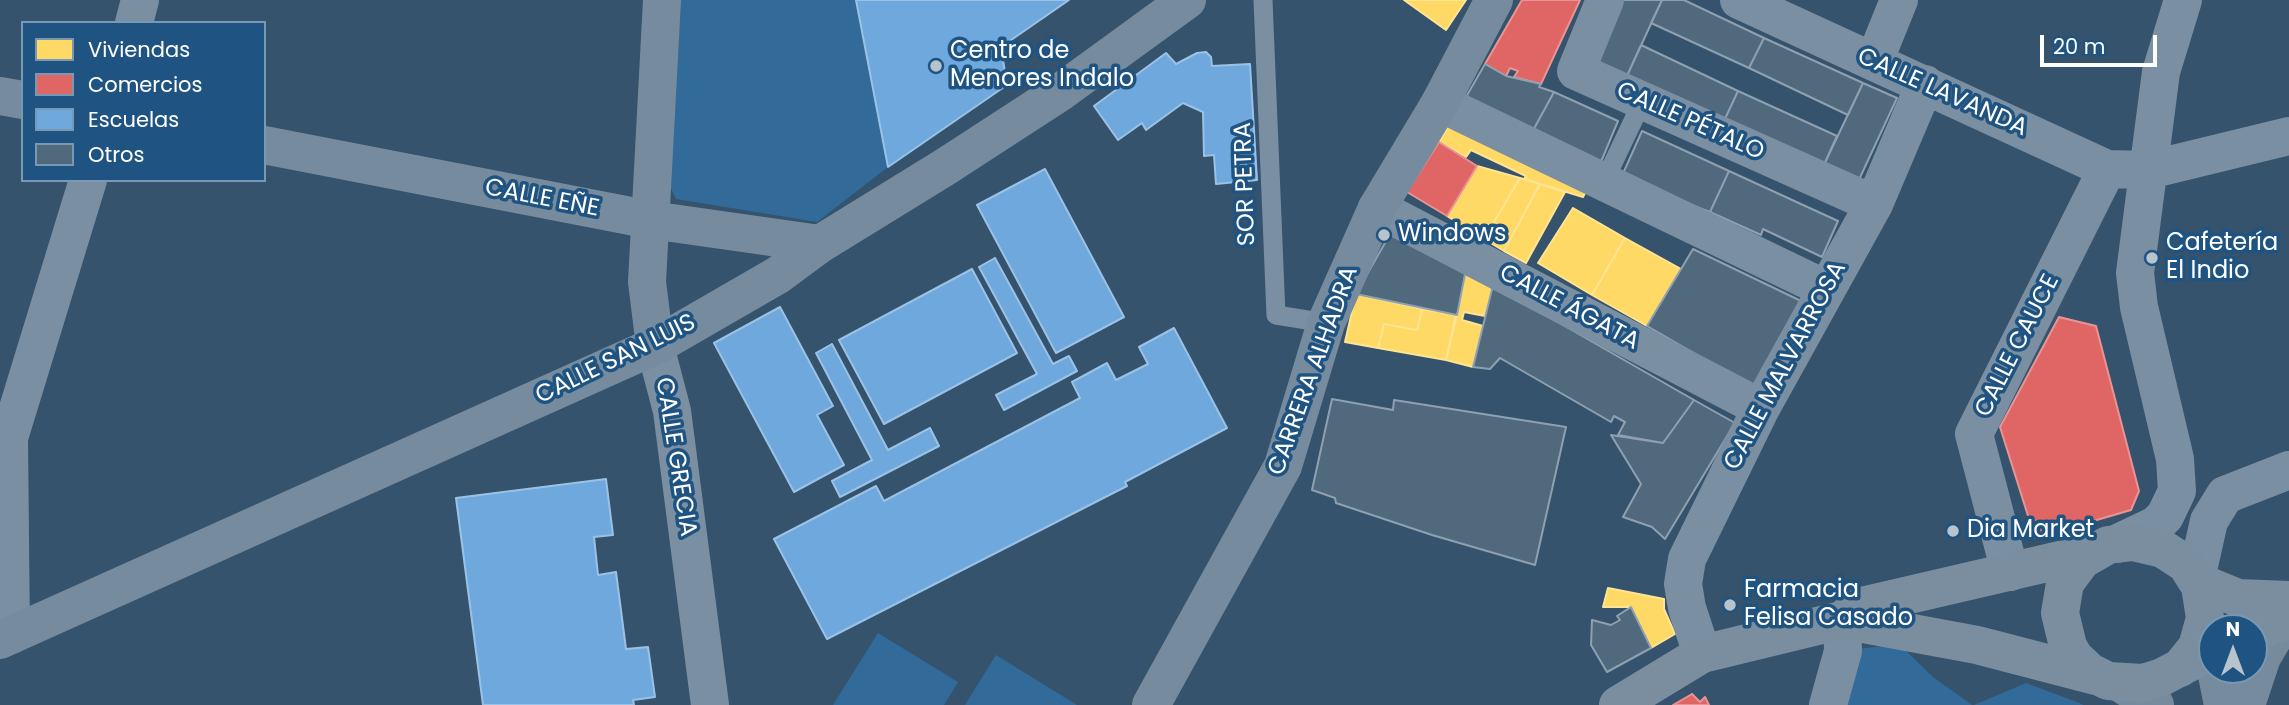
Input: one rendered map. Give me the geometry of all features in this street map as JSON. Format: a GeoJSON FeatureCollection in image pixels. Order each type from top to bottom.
{"type":"FeatureCollection","features":[{"type":"Feature","properties":{"kind":"main road"},"geometry":{"type":"LineString","coordinates":[[1842,620],[1866,605],[2103,548],[2140,543],[2163,549],[2186,564],[2197,580],[2201,614]]}},
{"type":"Feature","properties":{"kind":"main road"},"geometry":{"type":"LineString","coordinates":[[2103,548],[2069,575],[2061,594],[2060,612],[2064,636],[2074,657],[2109,680]]}},
{"type":"Feature","properties":{"kind":"main road"},"geometry":{"type":"LineString","coordinates":[[2197,580],[2238,598],[2289,600]]}},
{"type":"Feature","properties":{"kind":"main road"},"geometry":{"type":"LineString","coordinates":[[1618,705],[1702,654],[1842,620],[1978,645],[2109,680],[2153,681],[2198,657]]}},
{"type":"Feature","properties":{"kind":"main road"},"geometry":{"type":"LineString","coordinates":[[2268,627],[2289,620]]}},
{"type":"Feature","properties":{"kind":"street"},"geometry":{"type":"LineString","coordinates":[[135,21],[141,0]]}},
{"type":"Feature","properties":{"kind":"street","name":"CALLE GRECIA"},"geometry":{"type":"LineString","coordinates":[[662,0],[647,282],[655,346],[672,411],[710,705]]}},
{"type":"Feature","properties":{"kind":"street","name":"CALLE SAN LUIS"},"geometry":{"type":"LineString","coordinates":[[6,637],[655,346],[778,275],[821,244],[1062,91],[1187,0]]}},
{"type":"Feature","properties":{"kind":"street","name":"CARRERA ALHADRA"},"geometry":{"type":"LineString","coordinates":[[1151,705],[1283,466],[1326,323],[1377,208],[1440,103],[1494,0]]}},
{"type":"Feature","properties":{"kind":"street","name":"CALLE PÉTALO"},"geometry":{"type":"LineString","coordinates":[[1605,0],[1576,71],[1874,204]]}},
{"type":"Feature","properties":{"kind":"street","name":"CALLE LAVANDA"},"geometry":{"type":"LineString","coordinates":[[1739,0],[2108,169],[2149,170],[2289,136]]}},
{"type":"Feature","properties":{"kind":"street"},"geometry":{"type":"LineString","coordinates":[[1874,62],[1899,0]]}},
{"type":"Feature","properties":{"kind":"street"},"geometry":{"type":"LineString","coordinates":[[2103,548],[2150,529],[2165,516],[2177,491],[2175,459],[2136,290],[2137,238],[2149,170],[2161,72],[2183,0]]}},
{"type":"Feature","properties":{"kind":"street","name":"CALLE MALVARROSA"},"geometry":{"type":"LineString","coordinates":[[1702,654],[1687,608],[1683,584],[1687,559],[1760,408],[1874,204],[1925,84]]}},
{"type":"Feature","properties":{"kind":"street"},"geometry":{"type":"LineString","coordinates":[[0,96],[21,100]]}},
{"type":"Feature","properties":{"kind":"street"},"geometry":{"type":"LineString","coordinates":[[1440,103],[1826,289]]}},
{"type":"Feature","properties":{"kind":"street","name":"CALLE EÑE"},"geometry":{"type":"LineString","coordinates":[[266,145],[651,220],[821,244]]}},
{"type":"Feature","properties":{"kind":"street","name":"CALLE CAUCE"},"geometry":{"type":"LineString","coordinates":[[2010,572],[1974,434],[2108,169]]}},
{"type":"Feature","properties":{"kind":"street"},"geometry":{"type":"LineString","coordinates":[[6,637],[4,436],[87,182]]}},
{"type":"Feature","properties":{"kind":"street","name":"CALLE ÁGATA"},"geometry":{"type":"LineString","coordinates":[[1377,208],[1760,408]]}},
{"type":"Feature","properties":{"kind":"street"},"geometry":{"type":"LineString","coordinates":[[2175,459],[2186,466],[2202,489],[2209,521]]}},
{"type":"Feature","properties":{"kind":"street"},"geometry":{"type":"LineString","coordinates":[[2197,580],[2209,521],[2225,495],[2289,470]]}},
{"type":"Feature","properties":{"kind":"street"},"geometry":{"type":"LineString","coordinates":[[1828,705],[1843,650],[1842,620]]}},
{"type":"Feature","properties":{"kind":"street"},"geometry":{"type":"LineString","coordinates":[[2246,705],[2262,657],[2275,635],[2289,620]]}},
{"type":"Feature","properties":{"kind":"street"},"geometry":{"type":"LineString","coordinates":[[2109,680],[2155,705]]}},
{"type":"Feature","properties":{"kind":"street"},"geometry":{"type":"LineString","coordinates":[[2216,684],[2223,705]]}},
{"type":"Feature","properties":{"kind":"lane","name":"SOR PETRA"},"geometry":{"type":"LineString","coordinates":[[1263,0],[1276,315],[1326,323]]}},
{"type":"Feature","properties":{"kind":"lane"},"geometry":{"type":"LineString","coordinates":[[1599,179],[1642,102]]}},
{"type":"Feature","properties":{"kind":"shaded area"},"geometry":{"type":"Polygon","coordinates":[[[661,0],[856,0],[888,167],[817,222],[676,199],[654,154],[661,0]]]}},
{"type":"Feature","properties":{"kind":"shaded area"},"geometry":{"type":"Polygon","coordinates":[[[878,633],[958,682],[944,705],[833,705],[878,633]]]}},
{"type":"Feature","properties":{"kind":"shaded area"},"geometry":{"type":"Polygon","coordinates":[[[1899,644],[1933,677],[1972,705],[1828,705],[1843,651],[1899,644]]]}},
{"type":"Feature","properties":{"kind":"shaded area"},"geometry":{"type":"Polygon","coordinates":[[[996,655],[1077,705],[965,705],[996,655]]]}},
{"type":"Feature","properties":{"kind":"shaded area"},"geometry":{"type":"Polygon","coordinates":[[[2026,683],[2082,704],[2083,705],[1974,705],[2026,683]]]}},
{"type":"Feature","properties":{"kind":"building: Viviendas"},"geometry":{"type":"Polygon","coordinates":[[[1404,0],[1466,0],[1446,30],[1404,0]]]}},
{"type":"Feature","properties":{"kind":"building: Viviendas"},"geometry":{"type":"Polygon","coordinates":[[[1455,115],[1591,181],[1583,197],[1524,179],[1526,176],[1471,150],[1466,157],[1439,142],[1455,115]]]}},
{"type":"Feature","properties":{"kind":"building: Viviendas"},"geometry":{"type":"Polygon","coordinates":[[[1477,166],[1520,178],[1484,239],[1447,216],[1477,166]]]}},
{"type":"Feature","properties":{"kind":"building: Viviendas"},"geometry":{"type":"Polygon","coordinates":[[[1520,178],[1540,184],[1504,251],[1484,239],[1520,178]]]}},
{"type":"Feature","properties":{"kind":"building: Viviendas"},"geometry":{"type":"Polygon","coordinates":[[[1540,184],[1565,192],[1526,263],[1504,251],[1540,184]]]}},
{"type":"Feature","properties":{"kind":"building: Viviendas"},"geometry":{"type":"Polygon","coordinates":[[[1573,208],[1625,238],[1592,295],[1538,263],[1573,208]]]}},
{"type":"Feature","properties":{"kind":"building: Viviendas"},"geometry":{"type":"Polygon","coordinates":[[[1625,238],[1681,269],[1647,326],[1592,295],[1625,238]]]}},
{"type":"Feature","properties":{"kind":"building: Viviendas"},"geometry":{"type":"Polygon","coordinates":[[[1466,269],[1493,285],[1485,316],[1464,312],[1462,320],[1483,326],[1473,367],[1446,360],[1466,269]]]}},
{"type":"Feature","properties":{"kind":"building: Viviendas"},"geometry":{"type":"Polygon","coordinates":[[[1356,294],[1422,309],[1417,330],[1384,324],[1378,348],[1345,342],[1356,294]]]}},
{"type":"Feature","properties":{"kind":"building: Viviendas"},"geometry":{"type":"Polygon","coordinates":[[[1422,309],[1457,315],[1446,360],[1378,348],[1384,324],[1417,330],[1422,309]]]}},
{"type":"Feature","properties":{"kind":"building: Viviendas"},"geometry":{"type":"Polygon","coordinates":[[[1608,588],[1664,599],[1664,609],[1675,634],[1651,648],[1631,607],[1603,607],[1608,588]]]}},
{"type":"Feature","properties":{"kind":"building: Comercios"},"geometry":{"type":"Polygon","coordinates":[[[1522,0],[1580,0],[1541,84],[1514,77],[1518,71],[1510,68],[1506,76],[1485,64],[1522,0]]]}},
{"type":"Feature","properties":{"kind":"building: Comercios"},"geometry":{"type":"Polygon","coordinates":[[[1439,142],[1477,166],[1447,216],[1407,192],[1439,142]]]}},
{"type":"Feature","properties":{"kind":"building: Comercios"},"geometry":{"type":"Polygon","coordinates":[[[2059,317],[2096,326],[2139,491],[2131,510],[2035,538],[2000,427],[2059,317]]]}},
{"type":"Feature","properties":{"kind":"building: Comercios"},"geometry":{"type":"Polygon","coordinates":[[[1692,694],[1700,702],[1705,697],[1709,705],[1673,705],[1692,694]]]}},
{"type":"Feature","properties":{"kind":"building: Escuelas","name":"Centro de Menores Indalo"},"geometry":{"type":"Polygon","coordinates":[[[856,0],[1069,0],[1001,47],[1007,85],[888,167],[856,0]]]}},
{"type":"Feature","properties":{"kind":"building: Escuelas"},"geometry":{"type":"Polygon","coordinates":[[[1206,52],[1211,57],[1212,66],[1250,64],[1257,180],[1216,184],[1214,155],[1204,156],[1203,112],[1183,103],[1146,130],[1142,123],[1118,140],[1094,106],[1166,53],[1176,64],[1197,53],[1206,52]]]}},
{"type":"Feature","properties":{"kind":"building: Escuelas"},"geometry":{"type":"Polygon","coordinates":[[[1045,169],[1124,317],[1056,353],[977,205],[1045,169]]]}},
{"type":"Feature","properties":{"kind":"building: Escuelas"},"geometry":{"type":"Polygon","coordinates":[[[995,258],[1053,364],[1069,356],[1077,371],[1004,410],[996,395],[1037,374],[979,267],[995,258]]]}},
{"type":"Feature","properties":{"kind":"building: Escuelas"},"geometry":{"type":"Polygon","coordinates":[[[972,269],[1017,353],[884,424],[839,340],[972,269]]]}},
{"type":"Feature","properties":{"kind":"building: Escuelas"},"geometry":{"type":"Polygon","coordinates":[[[780,307],[833,406],[817,415],[844,465],[794,492],[714,343],[780,307]]]}},
{"type":"Feature","properties":{"kind":"building: Escuelas"},"geometry":{"type":"Polygon","coordinates":[[[1174,328],[1227,428],[1125,482],[1127,486],[827,639],[774,539],[876,486],[884,501],[1080,398],[1072,382],[1107,363],[1116,380],[1148,364],[1139,347],[1174,328]]]}},
{"type":"Feature","properties":{"kind":"building: Escuelas"},"geometry":{"type":"Polygon","coordinates":[[[832,344],[888,450],[930,428],[939,446],[840,497],[832,481],[872,460],[816,353],[832,344]]]}},
{"type":"Feature","properties":{"kind":"building: Escuelas"},"geometry":{"type":"Polygon","coordinates":[[[606,479],[613,535],[594,537],[598,575],[616,572],[626,649],[648,647],[655,697],[633,700],[634,705],[483,705],[456,498],[606,479]]]}},
{"type":"Feature","properties":{"kind":"building: Otros"},"geometry":{"type":"Polygon","coordinates":[[[1620,0],[1662,0],[1626,78],[1593,62],[1620,0]]]}},
{"type":"Feature","properties":{"kind":"building: Otros"},"geometry":{"type":"Polygon","coordinates":[[[1662,0],[1684,0],[1764,38],[1749,68],[1651,23],[1662,0]]]}},
{"type":"Feature","properties":{"kind":"building: Otros"},"geometry":{"type":"Polygon","coordinates":[[[1764,38],[1863,83],[1848,115],[1749,68],[1764,38]]]}},
{"type":"Feature","properties":{"kind":"building: Otros"},"geometry":{"type":"Polygon","coordinates":[[[1641,45],[1738,91],[1724,121],[1626,78],[1641,45]]]}},
{"type":"Feature","properties":{"kind":"building: Otros"},"geometry":{"type":"Polygon","coordinates":[[[1485,64],[1506,76],[1541,84],[1539,87],[1554,92],[1530,136],[1462,104],[1485,64]]]}},
{"type":"Feature","properties":{"kind":"building: Otros"},"geometry":{"type":"Polygon","coordinates":[[[1863,83],[1897,98],[1857,184],[1822,169],[1863,83]]]}},
{"type":"Feature","properties":{"kind":"building: Otros"},"geometry":{"type":"Polygon","coordinates":[[[1738,91],[1837,136],[1822,169],[1724,121],[1738,91]]]}},
{"type":"Feature","properties":{"kind":"building: Otros"},"geometry":{"type":"Polygon","coordinates":[[[1554,92],[1618,121],[1598,169],[1530,136],[1554,92]]]}},
{"type":"Feature","properties":{"kind":"building: Otros"},"geometry":{"type":"Polygon","coordinates":[[[1642,131],[1729,171],[1710,212],[1621,178],[1642,131]]]}},
{"type":"Feature","properties":{"kind":"building: Otros"},"geometry":{"type":"Polygon","coordinates":[[[1729,171],[1838,221],[1822,257],[1763,229],[1761,235],[1710,212],[1729,171]]]}},
{"type":"Feature","properties":{"kind":"building: Otros"},"geometry":{"type":"Polygon","coordinates":[[[1394,227],[1466,269],[1457,315],[1356,294],[1394,227]]]}},
{"type":"Feature","properties":{"kind":"building: Otros"},"geometry":{"type":"Polygon","coordinates":[[[1693,249],[1801,301],[1753,387],[1647,326],[1693,249]]]}},
{"type":"Feature","properties":{"kind":"building: Otros"},"geometry":{"type":"Polygon","coordinates":[[[1493,285],[1694,400],[1663,443],[1618,435],[1625,422],[1614,416],[1611,422],[1500,358],[1490,369],[1473,367],[1493,285]]]}},
{"type":"Feature","properties":{"kind":"building: Otros"},"geometry":{"type":"Polygon","coordinates":[[[1332,399],[1393,410],[1394,400],[1566,427],[1535,565],[1336,503],[1335,498],[1312,490],[1332,399]]]}},
{"type":"Feature","properties":{"kind":"building: Otros"},"geometry":{"type":"Polygon","coordinates":[[[1694,400],[1735,423],[1665,539],[1652,527],[1623,517],[1641,484],[1611,435],[1663,443],[1694,400]]]}},
{"type":"Feature","properties":{"kind":"building: Otros"},"geometry":{"type":"Polygon","coordinates":[[[1631,607],[1651,648],[1607,672],[1591,645],[1592,620],[1611,625],[1620,620],[1617,616],[1631,607]]]}},
{"type":"Feature","properties":{"kind":"place","name":"Centro de Menores Indalo"},"geometry":{"type":"Point","coordinates":[936,66]}},
{"type":"Feature","properties":{"kind":"place","name":"Windows"},"geometry":{"type":"Point","coordinates":[1384,235]}},
{"type":"Feature","properties":{"kind":"place","name":"Cafetería El Indio"},"geometry":{"type":"Point","coordinates":[2152,258]}},
{"type":"Feature","properties":{"kind":"place","name":"Dia Market"},"geometry":{"type":"Point","coordinates":[1953,531]}},
{"type":"Feature","properties":{"kind":"place","name":"Farmacia Felisa Casado"},"geometry":{"type":"Point","coordinates":[1730,605]}}]}
